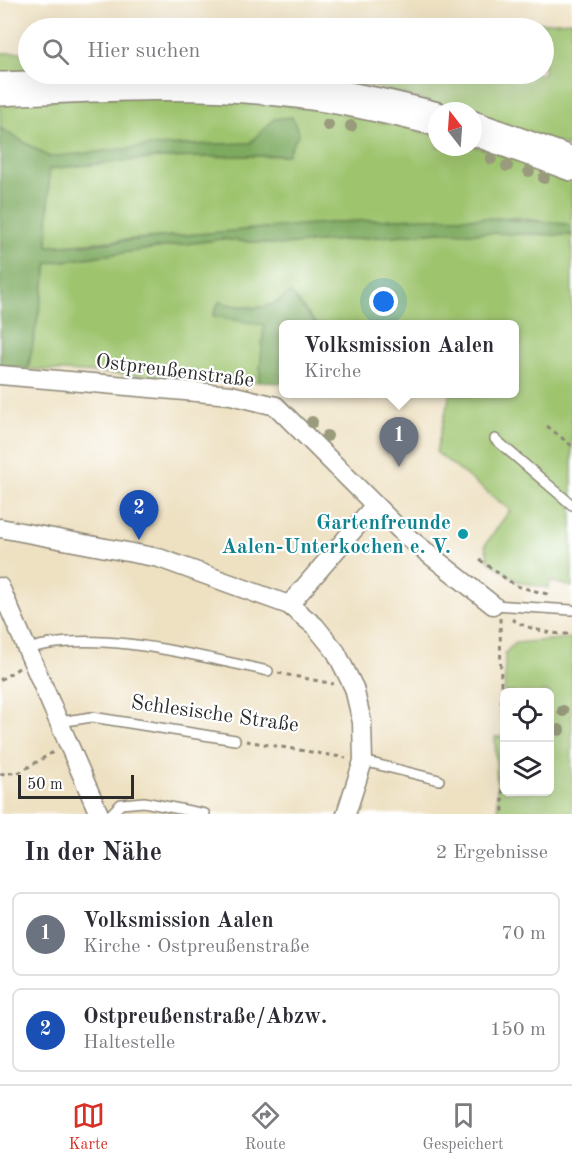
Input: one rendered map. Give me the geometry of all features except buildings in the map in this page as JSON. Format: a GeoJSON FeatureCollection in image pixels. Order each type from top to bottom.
{"type":"FeatureCollection","features":[{"type":"Feature","properties":{"kind":"highway"},"geometry":{"type":"LineString","coordinates":[[0,89],[115,84]]}},
{"type":"Feature","properties":{"kind":"highway"},"geometry":{"type":"LineString","coordinates":[[162,84],[280,89],[374,103],[428,117]]}},
{"type":"Feature","properties":{"kind":"highway"},"geometry":{"type":"LineString","coordinates":[[482,131],[572,164]]}},
{"type":"Feature","properties":{"kind":"street","name":"Ostpreußenstraße"},"geometry":{"type":"LineString","coordinates":[[0,375],[231,395],[276,406],[405,535],[496,608]]}},
{"type":"Feature","properties":{"kind":"street"},"geometry":{"type":"LineString","coordinates":[[289,605],[374,506]]}},
{"type":"Feature","properties":{"kind":"street"},"geometry":{"type":"LineString","coordinates":[[0,528],[159,558],[289,605],[315,626],[336,651],[354,688],[362,722],[363,761],[346,814]]}},
{"type":"Feature","properties":{"kind":"street"},"geometry":{"type":"LineString","coordinates":[[0,587],[99,814]]}},
{"type":"Feature","properties":{"kind":"lane"},"geometry":{"type":"LineString","coordinates":[[495,439],[572,505]]}},
{"type":"Feature","properties":{"kind":"lane"},"geometry":{"type":"LineString","coordinates":[[496,608],[572,610]]}},
{"type":"Feature","properties":{"kind":"lane"},"geometry":{"type":"LineString","coordinates":[[30,655],[51,642],[86,640],[185,654],[268,671]]}},
{"type":"Feature","properties":{"kind":"lane","name":"Schlesische Straße"},"geometry":{"type":"LineString","coordinates":[[59,722],[92,717],[235,740]]}},
{"type":"Feature","properties":{"kind":"lane"},"geometry":{"type":"LineString","coordinates":[[363,761],[439,780]]}},
{"type":"Feature","properties":{"kind":"lane"},"geometry":{"type":"LineString","coordinates":[[111,814],[121,804],[144,802],[205,814]]}},
{"type":"Feature","properties":{"kind":"path"},"geometry":{"type":"LineString","coordinates":[[548,426],[572,446]]}},
{"type":"Feature","properties":{"kind":"path"},"geometry":{"type":"LineString","coordinates":[[480,560],[516,586],[547,594]]}},
{"type":"Feature","properties":{"kind":"path"},"geometry":{"type":"LineString","coordinates":[[496,608],[518,623],[561,634],[572,634]]}},
{"type":"Feature","properties":{"kind":"path"},"geometry":{"type":"LineString","coordinates":[[496,608],[502,814]]}},
{"type":"Feature","properties":{"kind":"path"},"geometry":{"type":"LineString","coordinates":[[0,680],[30,655]]}},
{"type":"Feature","properties":{"kind":"path"},"geometry":{"type":"LineString","coordinates":[[268,671],[354,688]]}},
{"type":"Feature","properties":{"kind":"path","name":"Schlesische Straße"},"geometry":{"type":"LineString","coordinates":[[235,740],[290,746],[363,761]]}},
{"type":"Feature","properties":{"kind":"path"},"geometry":{"type":"LineString","coordinates":[[0,774],[20,772],[69,743]]}},
{"type":"Feature","properties":{"kind":"green space"},"geometry":{"type":"Polygon","coordinates":[[[572,21],[572,148],[482,117],[482,102],[430,102],[380,88],[352,84],[554,84],[554,22],[572,21]]]}},
{"type":"Feature","properties":{"kind":"green space"},"geometry":{"type":"Polygon","coordinates":[[[18,52],[18,75],[0,76],[0,53],[18,52]]]}},
{"type":"Feature","properties":{"kind":"green space"},"geometry":{"type":"Polygon","coordinates":[[[190,93],[339,112],[428,133],[428,156],[482,156],[482,148],[572,180],[572,225],[518,218],[438,219],[284,227],[48,246],[49,169],[155,158],[287,155],[274,120],[250,143],[49,157],[0,128],[0,101],[190,93]]]}},
{"type":"Feature","properties":{"kind":"green space"},"geometry":{"type":"Polygon","coordinates":[[[292,117],[299,133],[287,155],[155,158],[49,169],[48,246],[95,244],[324,223],[424,218],[523,220],[572,225],[572,235],[439,232],[283,245],[222,239],[48,263],[28,369],[0,365],[0,128],[49,157],[152,146],[250,143],[274,119],[292,117]]]}},
{"type":"Feature","properties":{"kind":"green space"},"geometry":{"type":"Polygon","coordinates":[[[439,232],[572,235],[572,587],[550,581],[548,588],[519,582],[489,561],[485,545],[510,510],[436,452],[449,398],[519,398],[519,320],[313,320],[291,293],[273,304],[256,308],[219,302],[213,315],[264,325],[259,382],[28,369],[48,263],[222,239],[283,245],[439,232]]]}},
{"type":"Feature","properties":{"kind":"green space"},"geometry":{"type":"Polygon","coordinates":[[[291,293],[313,320],[279,320],[279,383],[259,382],[264,325],[213,316],[219,302],[256,308],[282,299],[291,293]]]}},
{"type":"Feature","properties":{"kind":"green space"},"geometry":{"type":"Polygon","coordinates":[[[572,638],[572,814],[498,814],[495,737],[500,737],[500,796],[554,796],[554,688],[505,688],[505,653],[515,643],[572,638]]]}},
{"type":"Feature","properties":{"kind":"place","name":"Volksmission Aalen"},"geometry":{"type":"Point","coordinates":[399,467]}},
{"type":"Feature","properties":{"kind":"place","name":"Gartenfreunde Aalen-Unterkochen e. V."},"geometry":{"type":"Point","coordinates":[463,534]}},
{"type":"Feature","properties":{"kind":"place","name":"Ostpreußenstraße/Abzw."},"geometry":{"type":"Point","coordinates":[139,540]}}]}
